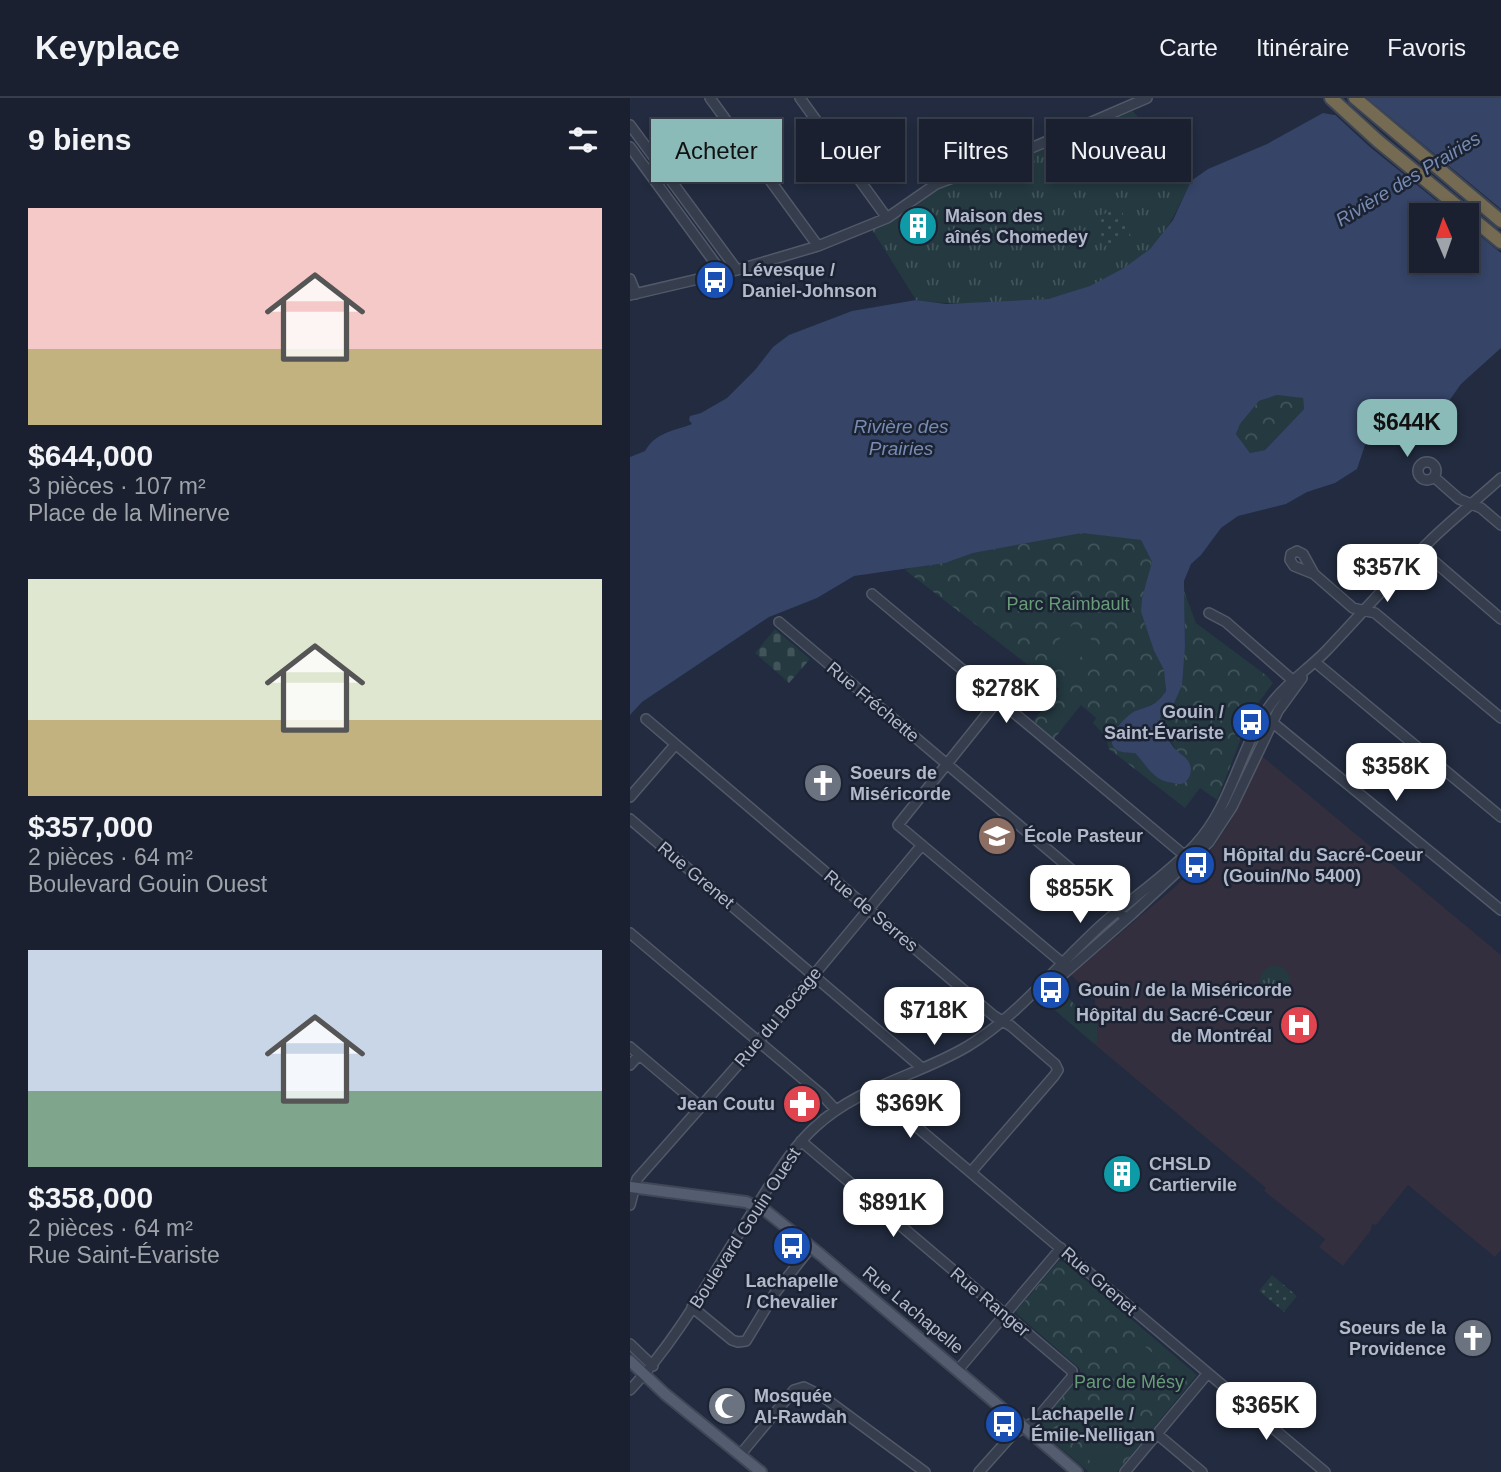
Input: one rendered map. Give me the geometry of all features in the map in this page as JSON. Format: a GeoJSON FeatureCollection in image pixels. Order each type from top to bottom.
{"type":"FeatureCollection","features":[{"type":"Feature","properties":{"kind":"highway"},"geometry":{"type":"LineString","coordinates":[[1331,98],[1378,141],[1501,242]]}},
{"type":"Feature","properties":{"kind":"highway"},"geometry":{"type":"LineString","coordinates":[[1355,98],[1501,221]]}},
{"type":"Feature","properties":{"kind":"main road","name":"Rue Lachapelle"},"geometry":{"type":"LineString","coordinates":[[632,1187],[756,1206],[811,1247],[1077,1472]]}},
{"type":"Feature","properties":{"kind":"main road"},"geometry":{"type":"LineString","coordinates":[[630,1361],[761,1472]]}},
{"type":"Feature","properties":{"kind":"street"},"geometry":{"type":"LineString","coordinates":[[710,98],[818,246]]}},
{"type":"Feature","properties":{"kind":"street"},"geometry":{"type":"LineString","coordinates":[[800,98],[887,218]]}},
{"type":"Feature","properties":{"kind":"street"},"geometry":{"type":"LineString","coordinates":[[630,279],[633,295],[723,274],[818,246],[887,218],[936,184],[1020,153],[1147,98]]}},
{"type":"Feature","properties":{"kind":"street"},"geometry":{"type":"LineString","coordinates":[[630,125],[651,154]]}},
{"type":"Feature","properties":{"kind":"street"},"geometry":{"type":"LineString","coordinates":[[630,147],[651,176]]}},
{"type":"Feature","properties":{"kind":"street"},"geometry":{"type":"LineString","coordinates":[[655,182],[723,274]]}},
{"type":"Feature","properties":{"kind":"street"},"geometry":{"type":"LineString","coordinates":[[672,182],[737,270]]}},
{"type":"Feature","properties":{"kind":"street"},"geometry":{"type":"LineString","coordinates":[[1434,477],[1459,499],[1481,508],[1501,525]]}},
{"type":"Feature","properties":{"kind":"street","name":"Boulevard Gouin Ouest"},"geometry":{"type":"LineString","coordinates":[[1066,966],[1119,911],[1184,855],[1207,831],[1216,819],[1264,715],[1276,697],[1295,683],[1421,550],[1501,478]]}},
{"type":"Feature","properties":{"kind":"street"},"geometry":{"type":"LineString","coordinates":[[1421,550],[1501,619]]}},
{"type":"Feature","properties":{"kind":"street"},"geometry":{"type":"LineString","coordinates":[[1314,574],[1353,608],[1375,613],[1501,718]]}},
{"type":"Feature","properties":{"kind":"street"},"geometry":{"type":"LineString","coordinates":[[872,594],[1184,855]]}},
{"type":"Feature","properties":{"kind":"street"},"geometry":{"type":"LineString","coordinates":[[1209,613],[1226,622],[1295,683]]}},
{"type":"Feature","properties":{"kind":"street","name":"Rue Fréchette"},"geometry":{"type":"LineString","coordinates":[[779,622],[1126,919]]}},
{"type":"Feature","properties":{"kind":"street"},"geometry":{"type":"LineString","coordinates":[[1312,665],[1501,817]]}},
{"type":"Feature","properties":{"kind":"street","name":"Boulevard Gouin Ouest"},"geometry":{"type":"LineString","coordinates":[[630,1390],[653,1366],[756,1206],[802,1141],[836,1110],[877,1087],[968,1046],[1126,919],[1199,854],[1219,829],[1295,683]]}},
{"type":"Feature","properties":{"kind":"street"},"geometry":{"type":"LineString","coordinates":[[999,699],[898,825],[1066,966]]}},
{"type":"Feature","properties":{"kind":"street"},"geometry":{"type":"LineString","coordinates":[[1264,715],[1501,910]]}},
{"type":"Feature","properties":{"kind":"street","name":"Rue de Serres"},"geometry":{"type":"LineString","coordinates":[[646,719],[1054,1062],[1058,1070],[971,1172]]}},
{"type":"Feature","properties":{"kind":"street"},"geometry":{"type":"LineString","coordinates":[[630,797],[675,745]]}},
{"type":"Feature","properties":{"kind":"street","name":"Rue Grenet"},"geometry":{"type":"LineString","coordinates":[[630,819],[922,1068]]}},
{"type":"Feature","properties":{"kind":"street","name":"Rue du Bocage"},"geometry":{"type":"LineString","coordinates":[[632,1187],[758,1042],[922,845]]}},
{"type":"Feature","properties":{"kind":"street"},"geometry":{"type":"LineString","coordinates":[[630,933],[836,1110]]}},
{"type":"Feature","properties":{"kind":"street"},"geometry":{"type":"LineString","coordinates":[[630,1048],[701,1107]]}},
{"type":"Feature","properties":{"kind":"street"},"geometry":{"type":"LineString","coordinates":[[630,1065],[639,1055]]}},
{"type":"Feature","properties":{"kind":"street","name":"Rue Grenet"},"geometry":{"type":"LineString","coordinates":[[877,1087],[885,1100],[1325,1472]]}},
{"type":"Feature","properties":{"kind":"street","name":"Rue Ranger"},"geometry":{"type":"LineString","coordinates":[[802,1141],[1073,1374],[1034,1422],[1013,1434],[979,1472]]}},
{"type":"Feature","properties":{"kind":"street"},"geometry":{"type":"LineString","coordinates":[[630,1205],[632,1187]]}},
{"type":"Feature","properties":{"kind":"street"},"geometry":{"type":"LineString","coordinates":[[692,1307],[732,1339],[738,1342],[746,1341],[775,1293],[811,1247]]}},
{"type":"Feature","properties":{"kind":"street"},"geometry":{"type":"LineString","coordinates":[[958,1370],[1061,1248]]}},
{"type":"Feature","properties":{"kind":"street"},"geometry":{"type":"LineString","coordinates":[[630,1344],[653,1366]]}},
{"type":"Feature","properties":{"kind":"street"},"geometry":{"type":"LineString","coordinates":[[1125,1472],[1208,1373]]}},
{"type":"Feature","properties":{"kind":"street"},"geometry":{"type":"LineString","coordinates":[[740,1455],[794,1390],[804,1387],[822,1396],[925,1472]]}},
{"type":"Feature","properties":{"kind":"street"},"geometry":{"type":"LineString","coordinates":[[1157,1434],[1202,1472]]}},
{"type":"Feature","properties":{"kind":"shaded area","name":"Hôpital du Sacré-Cœur de Montréal"},"geometry":{"type":"Polygon","coordinates":[[[1262,756],[1501,955],[1501,1250],[1495,1257],[1408,1185],[1376,1225],[1372,1224],[1371,1230],[1343,1266],[1319,1247],[1325,1239],[1264,1191],[1266,1188],[1093,1043],[1097,1040],[1095,999],[1071,975],[1177,885],[1194,867],[1199,866],[1197,864],[1229,824],[1262,756]]]}},
{"type":"Feature","properties":{"kind":"green space"},"geometry":{"type":"Polygon","coordinates":[[[1133,111],[1139,119],[1112,119],[1133,111]]]}},
{"type":"Feature","properties":{"kind":"green space"},"geometry":{"type":"Polygon","coordinates":[[[1046,143],[1046,182],[1190,183],[1178,209],[1151,248],[1142,257],[1102,281],[1058,297],[1030,301],[981,304],[916,300],[871,228],[913,198],[951,182],[1032,182],[1032,149],[1046,143]]]}},
{"type":"Feature","properties":{"kind":"green space"},"geometry":{"type":"Polygon","coordinates":[[[1121,208],[1131,237],[1105,246],[1095,217],[1121,208]]]}},
{"type":"Feature","properties":{"kind":"green space"},"geometry":{"type":"Polygon","coordinates":[[[1277,395],[1303,397],[1304,409],[1265,450],[1250,453],[1236,434],[1239,424],[1259,401],[1277,395]]]}},
{"type":"Feature","properties":{"kind":"green space","name":"Parc Raimbault"},"geometry":{"type":"Polygon","coordinates":[[[1082,528],[1141,540],[1152,562],[1141,612],[1154,651],[1164,670],[1166,691],[1157,702],[1130,714],[1114,731],[1126,753],[1135,753],[1157,777],[1179,784],[1175,748],[1160,723],[1160,717],[1172,708],[1185,647],[1184,591],[1196,623],[1273,683],[1251,713],[1217,800],[1200,788],[1185,808],[1109,749],[1106,737],[1093,723],[1096,718],[1081,705],[1054,739],[1033,721],[1059,689],[905,570],[979,542],[1082,528]]]}},
{"type":"Feature","properties":{"kind":"green space"},"geometry":{"type":"Polygon","coordinates":[[[1073,624],[1094,642],[1070,669],[1049,651],[1073,624]]]}},
{"type":"Feature","properties":{"kind":"green space"},"geometry":{"type":"Polygon","coordinates":[[[775,629],[810,659],[789,683],[755,653],[775,629]]]}},
{"type":"Feature","properties":{"kind":"green space"},"geometry":{"type":"Polygon","coordinates":[[[1275,966],[1286,970],[1290,981],[1286,992],[1275,996],[1264,992],[1260,981],[1264,970],[1275,966]]]}},
{"type":"Feature","properties":{"kind":"green space"},"geometry":{"type":"Polygon","coordinates":[[[1063,992],[1078,1008],[1081,1005],[1088,1017],[1097,1010],[1097,1041],[1093,1043],[1049,1005],[1063,992]]]}},
{"type":"Feature","properties":{"kind":"green space","name":"Parc de Mésy"},"geometry":{"type":"Polygon","coordinates":[[[1059,1261],[1064,1262],[1197,1375],[1117,1472],[1089,1472],[1038,1429],[1079,1378],[1080,1369],[1016,1311],[1059,1261]]]}},
{"type":"Feature","properties":{"kind":"green space"},"geometry":{"type":"Polygon","coordinates":[[[1272,1275],[1297,1296],[1284,1312],[1259,1291],[1272,1275]]]}},
{"type":"Feature","properties":{"kind":"green space"},"geometry":{"type":"Polygon","coordinates":[[[1131,1335],[1155,1355],[1143,1369],[1119,1349],[1131,1335]]]}},
{"type":"Feature","properties":{"kind":"green space"},"geometry":{"type":"Polygon","coordinates":[[[1115,1410],[1128,1414],[1134,1426],[1103,1463],[1094,1464],[1085,1457],[1083,1450],[1115,1410]]]}},
{"type":"Feature","properties":{"kind":"water","name":"Rivière des Prairies"},"geometry":{"type":"Polygon","coordinates":[[[1362,98],[1501,98],[1501,348],[1461,384],[1449,401],[1432,412],[1398,423],[1365,445],[1357,469],[1335,483],[1307,492],[1286,504],[1238,516],[1221,528],[1191,564],[1184,581],[1185,647],[1182,685],[1172,708],[1160,717],[1163,729],[1174,748],[1190,765],[1191,773],[1186,782],[1166,782],[1151,772],[1135,753],[1117,750],[1113,746],[1113,734],[1122,721],[1132,713],[1155,703],[1166,691],[1164,670],[1154,651],[1141,612],[1152,562],[1141,540],[1082,533],[973,553],[945,563],[854,576],[817,598],[769,617],[642,702],[630,715],[630,457],[645,451],[660,436],[692,424],[690,416],[701,413],[727,398],[773,347],[789,335],[852,311],[916,300],[946,304],[1048,299],[1090,286],[1124,268],[1150,249],[1173,220],[1191,181],[1208,169],[1267,144],[1323,113],[1334,115],[1362,98]],[[1277,395],[1259,401],[1240,424],[1236,434],[1250,453],[1265,450],[1304,409],[1303,398],[1277,395]]]}},
{"type":"Feature","properties":{"kind":"pier"},"geometry":{"type":"Polygon","coordinates":[[[1356,98],[1367,98],[1501,209],[1501,253],[1479,235],[1479,203],[1439,203],[1332,112],[1356,98]]]}},
{"type":"Feature","properties":{"kind":"place","name":"Maison des aînés Chomedey"},"geometry":{"type":"Point","coordinates":[918,226]}},
{"type":"Feature","properties":{"kind":"place","name":"Lévesque / Daniel-Johnson"},"geometry":{"type":"Point","coordinates":[715,280]}},
{"type":"Feature","properties":{"kind":"place","name":"Gouin / Saint-Évariste"},"geometry":{"type":"Point","coordinates":[1251,722]}},
{"type":"Feature","properties":{"kind":"place","name":"Soeurs de Miséricorde"},"geometry":{"type":"Point","coordinates":[823,783]}},
{"type":"Feature","properties":{"kind":"place","name":"École Pasteur"},"geometry":{"type":"Point","coordinates":[997,836]}},
{"type":"Feature","properties":{"kind":"place","name":"Hôpital du Sacré-Coeur (Gouin/No 5400)"},"geometry":{"type":"Point","coordinates":[1196,865]}},
{"type":"Feature","properties":{"kind":"place","name":"Gouin / de la Miséricorde"},"geometry":{"type":"Point","coordinates":[1051,990]}},
{"type":"Feature","properties":{"kind":"place","name":"Hôpital du Sacré-Cœur de Montréal"},"geometry":{"type":"Point","coordinates":[1299,1025]}},
{"type":"Feature","properties":{"kind":"place","name":"Jean Coutu"},"geometry":{"type":"Point","coordinates":[802,1104]}},
{"type":"Feature","properties":{"kind":"place","name":"CHSLD Cartiervile"},"geometry":{"type":"Point","coordinates":[1122,1174]}},
{"type":"Feature","properties":{"kind":"place","name":"Lachapelle / Chevalier"},"geometry":{"type":"Point","coordinates":[792,1246]}},
{"type":"Feature","properties":{"kind":"place","name":"Soeurs de la Providence"},"geometry":{"type":"Point","coordinates":[1473,1338]}},
{"type":"Feature","properties":{"kind":"place","name":"Mosquée Al-Rawdah"},"geometry":{"type":"Point","coordinates":[727,1406]}},
{"type":"Feature","properties":{"kind":"place","name":"Lachapelle / Émile-Nelligan"},"geometry":{"type":"Point","coordinates":[1004,1424]}}]}
